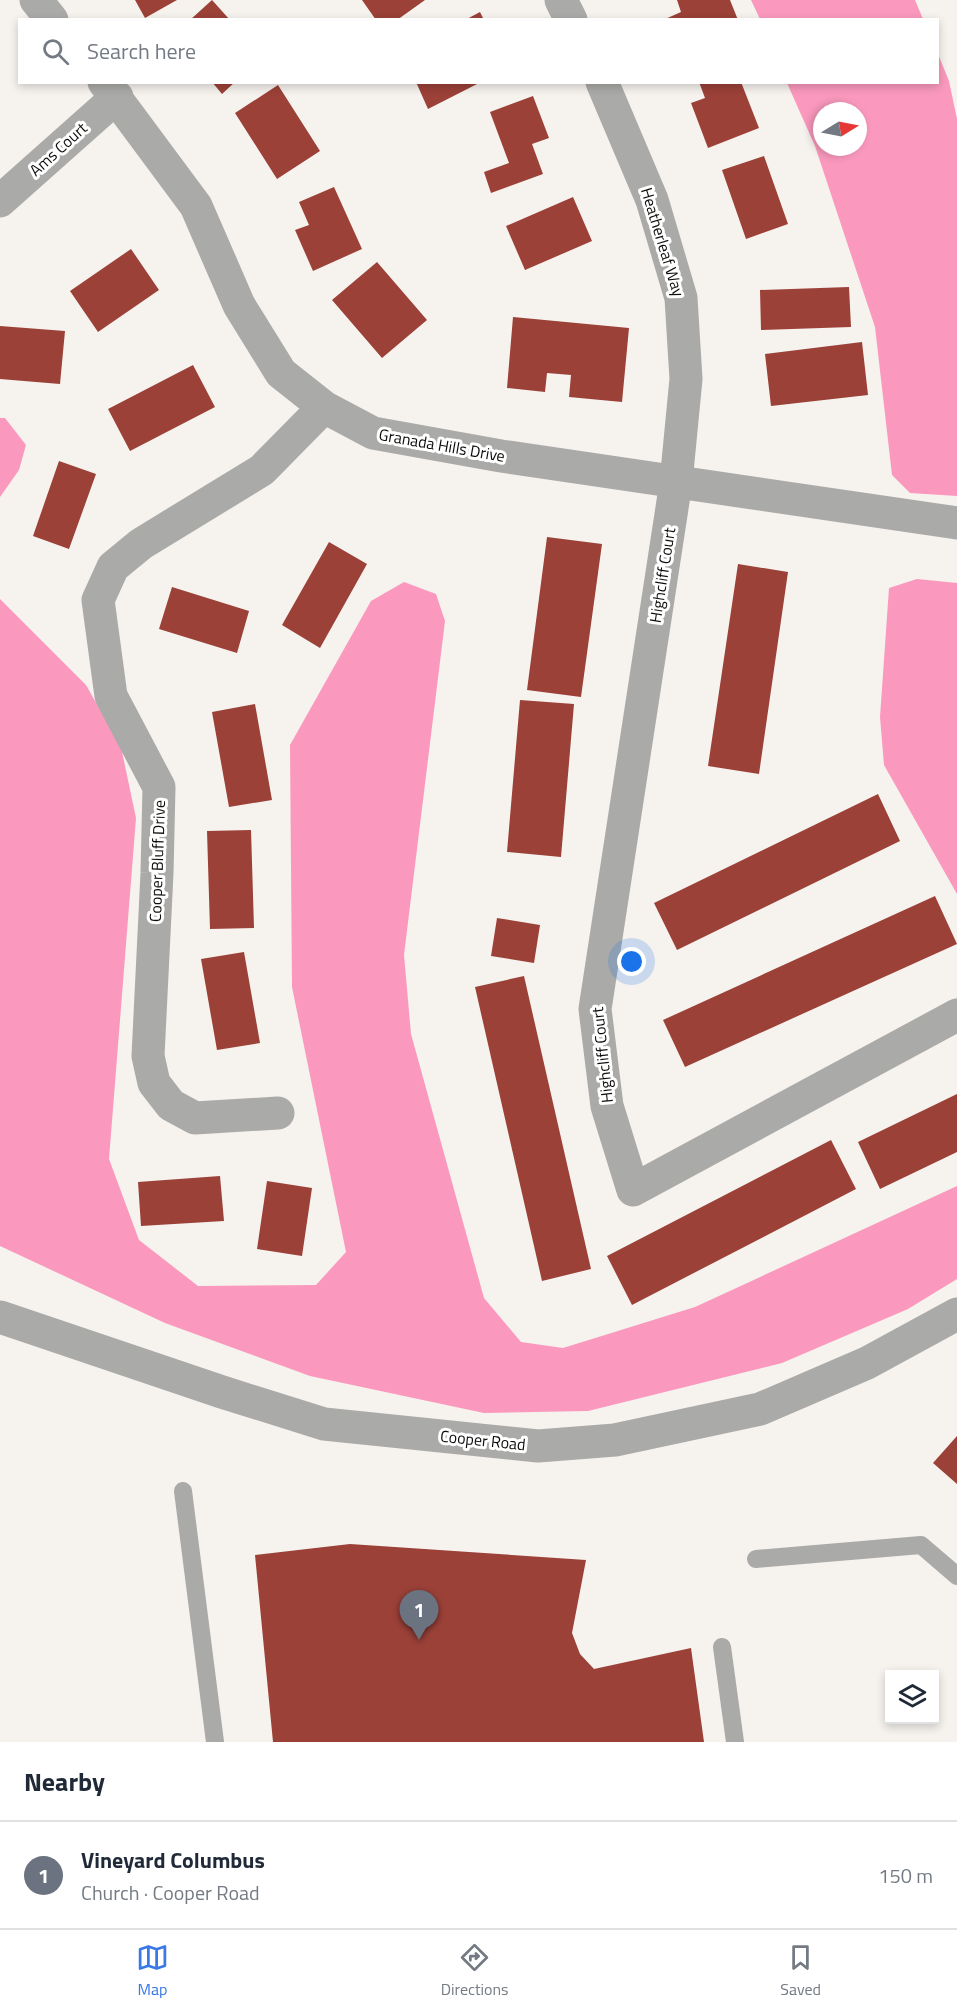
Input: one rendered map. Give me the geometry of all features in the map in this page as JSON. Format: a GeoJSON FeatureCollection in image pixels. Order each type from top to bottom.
{"type":"FeatureCollection","features":[{"type":"Feature","properties":{"kind":"street"},"geometry":{"type":"LineString","coordinates":[[36,0],[50,18]]}},
{"type":"Feature","properties":{"kind":"street"},"geometry":{"type":"LineString","coordinates":[[561,0],[570,18]]}},
{"type":"Feature","properties":{"kind":"street","name":"Heatherleaf Way"},"geometry":{"type":"LineString","coordinates":[[603,84],[652,200],[681,298],[686,379],[676,482]]}},
{"type":"Feature","properties":{"kind":"street","name":"Granada Hills Drive"},"geometry":{"type":"LineString","coordinates":[[110,90],[196,206],[239,305],[281,373],[324,407],[373,433],[501,456],[957,523]]}},
{"type":"Feature","properties":{"kind":"street","name":"Ams Court"},"geometry":{"type":"LineString","coordinates":[[0,201],[110,90]]}},
{"type":"Feature","properties":{"kind":"street","name":"Cooper Bluff Drive"},"geometry":{"type":"LineString","coordinates":[[278,1113],[195,1118],[171,1105],[154,1083],[148,1056],[159,787],[111,696],[98,600],[113,567],[141,544],[262,470],[324,407]]}},
{"type":"Feature","properties":{"kind":"street","name":"Highcliff Court"},"geometry":{"type":"LineString","coordinates":[[676,482],[595,1009],[607,1106],[633,1190],[957,1015]]}},
{"type":"Feature","properties":{"kind":"street","name":"Cooper Road"},"geometry":{"type":"LineString","coordinates":[[0,1317],[324,1424],[538,1446],[615,1440],[759,1409],[867,1363],[957,1314]]}},
{"type":"Feature","properties":{"kind":"lane"},"geometry":{"type":"LineString","coordinates":[[183,1491],[215,1742]]}},
{"type":"Feature","properties":{"kind":"lane"},"geometry":{"type":"LineString","coordinates":[[756,1559],[921,1545],[957,1576]]}},
{"type":"Feature","properties":{"kind":"lane"},"geometry":{"type":"LineString","coordinates":[[722,1647],[735,1742]]}},
{"type":"Feature","properties":{"kind":"shaded area"},"geometry":{"type":"Polygon","coordinates":[[[751,0],[915,0],[923,18],[760,18],[751,0]]]}},
{"type":"Feature","properties":{"kind":"shaded area"},"geometry":{"type":"Polygon","coordinates":[[[939,56],[949,81],[957,119],[957,496],[910,493],[892,475],[875,327],[818,156],[867,156],[867,102],[813,102],[813,142],[787,84],[939,84],[939,56]]]}},
{"type":"Feature","properties":{"kind":"shaded area"},"geometry":{"type":"Polygon","coordinates":[[[0,418],[5,418],[26,445],[19,470],[0,497],[0,418]]]}},
{"type":"Feature","properties":{"kind":"shaded area"},"geometry":{"type":"Polygon","coordinates":[[[917,579],[957,583],[957,894],[884,765],[880,717],[889,588],[917,579]]]}},
{"type":"Feature","properties":{"kind":"shaded area"},"geometry":{"type":"Polygon","coordinates":[[[404,582],[436,594],[445,621],[404,955],[411,1034],[484,1298],[521,1342],[563,1348],[695,1307],[957,1186],[957,1279],[908,1309],[782,1363],[588,1411],[484,1413],[310,1376],[165,1323],[0,1246],[0,599],[86,685],[121,747],[136,818],[109,1159],[139,1240],[198,1286],[316,1285],[346,1252],[292,987],[290,745],[371,601],[404,582]]]}},
{"type":"Feature","properties":{"kind":"building"},"geometry":{"type":"Polygon","coordinates":[[[135,0],[177,0],[145,18],[135,0]]]}},
{"type":"Feature","properties":{"kind":"building"},"geometry":{"type":"Polygon","coordinates":[[[212,0],[228,18],[192,18],[212,0]]]}},
{"type":"Feature","properties":{"kind":"building"},"geometry":{"type":"Polygon","coordinates":[[[362,0],[425,0],[400,18],[375,18],[362,0]]]}},
{"type":"Feature","properties":{"kind":"building"},"geometry":{"type":"Polygon","coordinates":[[[677,0],[730,0],[737,18],[668,18],[681,12],[677,0]]]}},
{"type":"Feature","properties":{"kind":"building"},"geometry":{"type":"Polygon","coordinates":[[[480,12],[483,18],[469,18],[480,12]]]}},
{"type":"Feature","properties":{"kind":"building"},"geometry":{"type":"Polygon","coordinates":[[[214,84],[233,84],[222,94],[214,84]]]}},
{"type":"Feature","properties":{"kind":"building"},"geometry":{"type":"Polygon","coordinates":[[[417,84],[477,84],[428,109],[417,84]]]}},
{"type":"Feature","properties":{"kind":"building"},"geometry":{"type":"Polygon","coordinates":[[[700,84],[742,84],[759,128],[708,148],[691,103],[705,98],[700,84]]]}},
{"type":"Feature","properties":{"kind":"building"},"geometry":{"type":"Polygon","coordinates":[[[278,85],[320,151],[277,179],[235,113],[278,85]]]}},
{"type":"Feature","properties":{"kind":"building"},"geometry":{"type":"Polygon","coordinates":[[[533,96],[549,138],[532,144],[543,174],[491,193],[484,172],[509,163],[490,112],[533,96]]]}},
{"type":"Feature","properties":{"kind":"building"},"geometry":{"type":"Polygon","coordinates":[[[764,156],[788,224],[746,239],[722,170],[764,156]]]}},
{"type":"Feature","properties":{"kind":"building"},"geometry":{"type":"Polygon","coordinates":[[[334,187],[362,249],[313,271],[295,230],[309,225],[299,202],[334,187]]]}},
{"type":"Feature","properties":{"kind":"building"},"geometry":{"type":"Polygon","coordinates":[[[573,197],[592,241],[525,270],[506,226],[573,197]]]}},
{"type":"Feature","properties":{"kind":"building"},"geometry":{"type":"Polygon","coordinates":[[[131,249],[159,290],[98,332],[70,291],[131,249]]]}},
{"type":"Feature","properties":{"kind":"building"},"geometry":{"type":"Polygon","coordinates":[[[377,262],[427,320],[382,358],[332,300],[377,262]]]}},
{"type":"Feature","properties":{"kind":"building"},"geometry":{"type":"Polygon","coordinates":[[[849,287],[851,327],[761,330],[760,290],[849,287]]]}},
{"type":"Feature","properties":{"kind":"building"},"geometry":{"type":"Polygon","coordinates":[[[513,317],[629,328],[622,402],[569,397],[571,375],[547,373],[545,392],[507,388],[513,317]]]}},
{"type":"Feature","properties":{"kind":"building"},"geometry":{"type":"Polygon","coordinates":[[[0,326],[65,331],[60,384],[0,379],[0,326]]]}},
{"type":"Feature","properties":{"kind":"building"},"geometry":{"type":"Polygon","coordinates":[[[862,342],[868,395],[771,406],[765,354],[862,342]]]}},
{"type":"Feature","properties":{"kind":"building"},"geometry":{"type":"Polygon","coordinates":[[[193,365],[215,407],[130,451],[108,409],[193,365]]]}},
{"type":"Feature","properties":{"kind":"building"},"geometry":{"type":"Polygon","coordinates":[[[59,461],[96,474],[69,549],[33,536],[59,461]]]}},
{"type":"Feature","properties":{"kind":"building"},"geometry":{"type":"Polygon","coordinates":[[[547,537],[602,544],[581,697],[527,690],[547,537]]]}},
{"type":"Feature","properties":{"kind":"building"},"geometry":{"type":"Polygon","coordinates":[[[329,542],[367,564],[320,648],[282,625],[329,542]]]}},
{"type":"Feature","properties":{"kind":"building"},"geometry":{"type":"Polygon","coordinates":[[[738,564],[788,572],[759,774],[708,766],[738,564]]]}},
{"type":"Feature","properties":{"kind":"building"},"geometry":{"type":"Polygon","coordinates":[[[172,587],[249,611],[237,653],[159,629],[172,587]]]}},
{"type":"Feature","properties":{"kind":"building"},"geometry":{"type":"Polygon","coordinates":[[[520,700],[574,704],[561,857],[507,852],[520,700]]]}},
{"type":"Feature","properties":{"kind":"building"},"geometry":{"type":"Polygon","coordinates":[[[255,704],[272,800],[229,807],[212,712],[255,704]]]}},
{"type":"Feature","properties":{"kind":"building"},"geometry":{"type":"Polygon","coordinates":[[[878,794],[900,841],[677,950],[654,903],[878,794]]]}},
{"type":"Feature","properties":{"kind":"building"},"geometry":{"type":"Polygon","coordinates":[[[251,830],[254,928],[210,929],[207,831],[251,830]]]}},
{"type":"Feature","properties":{"kind":"building"},"geometry":{"type":"Polygon","coordinates":[[[935,896],[957,944],[685,1067],[663,1020],[935,896]]]}},
{"type":"Feature","properties":{"kind":"building"},"geometry":{"type":"Polygon","coordinates":[[[497,918],[540,925],[534,963],[491,956],[497,918]]]}},
{"type":"Feature","properties":{"kind":"building"},"geometry":{"type":"Polygon","coordinates":[[[244,952],[260,1043],[217,1050],[201,959],[244,952]]]}},
{"type":"Feature","properties":{"kind":"building"},"geometry":{"type":"Polygon","coordinates":[[[524,976],[591,1269],[542,1281],[475,987],[524,976]]]}},
{"type":"Feature","properties":{"kind":"building"},"geometry":{"type":"Polygon","coordinates":[[[957,1094],[957,1152],[880,1189],[858,1142],[957,1094]]]}},
{"type":"Feature","properties":{"kind":"building"},"geometry":{"type":"Polygon","coordinates":[[[831,1140],[856,1189],[632,1305],[607,1256],[831,1140]]]}},
{"type":"Feature","properties":{"kind":"building"},"geometry":{"type":"Polygon","coordinates":[[[220,1176],[224,1221],[141,1226],[138,1182],[220,1176]]]}},
{"type":"Feature","properties":{"kind":"building"},"geometry":{"type":"Polygon","coordinates":[[[267,1181],[312,1188],[302,1256],[257,1249],[267,1181]]]}},
{"type":"Feature","properties":{"kind":"building"},"geometry":{"type":"Polygon","coordinates":[[[957,1436],[957,1484],[933,1463],[957,1436]]]}},
{"type":"Feature","properties":{"kind":"building"},"geometry":{"type":"Polygon","coordinates":[[[350,1544],[586,1560],[572,1633],[580,1654],[594,1669],[691,1648],[704,1742],[273,1742],[255,1555],[350,1544]]]}},
{"type":"Feature","properties":{"kind":"place","name":"Vineyard Columbus"},"geometry":{"type":"Point","coordinates":[419,1640]}}]}
